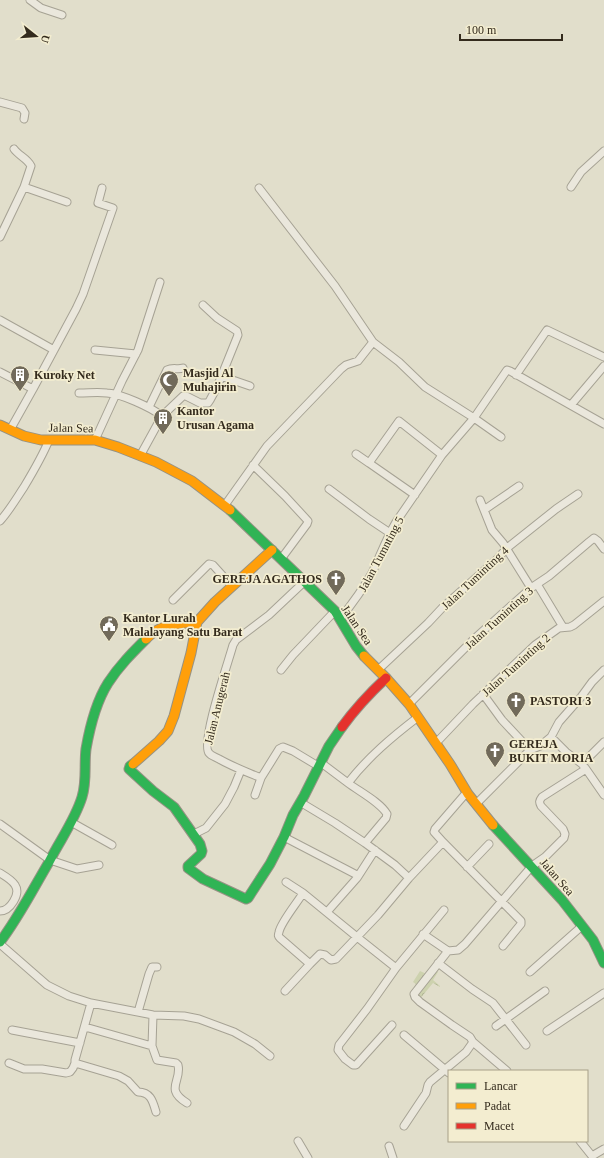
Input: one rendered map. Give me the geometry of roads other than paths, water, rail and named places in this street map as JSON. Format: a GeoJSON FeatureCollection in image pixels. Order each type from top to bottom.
{"type":"FeatureCollection","features":[{"type":"Feature","properties":{"kind":"street"},"geometry":{"type":"LineString","coordinates":[[30,0],[41,8],[62,15]]}},
{"type":"Feature","properties":{"kind":"street"},"geometry":{"type":"LineString","coordinates":[[0,102],[22,108],[25,113],[24,119]]}},
{"type":"Feature","properties":{"kind":"street"},"geometry":{"type":"LineString","coordinates":[[1,232],[24,187],[31,166],[29,162],[14,149]]}},
{"type":"Feature","properties":{"kind":"street"},"geometry":{"type":"LineString","coordinates":[[571,187],[581,172],[604,151]]}},
{"type":"Feature","properties":{"kind":"street"},"geometry":{"type":"LineString","coordinates":[[24,187],[67,202]]}},
{"type":"Feature","properties":{"kind":"street"},"geometry":{"type":"LineString","coordinates":[[10,430],[83,294],[113,208],[98,203],[102,188]]}},
{"type":"Feature","properties":{"kind":"street"},"geometry":{"type":"LineString","coordinates":[[259,188],[335,286],[372,342],[399,362],[424,388],[474,418],[501,437]]}},
{"type":"Feature","properties":{"kind":"street"},"geometry":{"type":"LineString","coordinates":[[96,440],[116,394],[136,354],[160,282]]}},
{"type":"Feature","properties":{"kind":"street"},"geometry":{"type":"LineString","coordinates":[[140,456],[162,416],[183,396],[197,402],[208,403],[221,376],[238,335],[238,331],[217,318],[203,305]]}},
{"type":"Feature","properties":{"kind":"street"},"geometry":{"type":"LineString","coordinates":[[0,320],[54,350]]}},
{"type":"Feature","properties":{"kind":"street"},"geometry":{"type":"LineString","coordinates":[[604,357],[547,330],[516,375],[604,424]]}},
{"type":"Feature","properties":{"kind":"street"},"geometry":{"type":"LineString","coordinates":[[224,505],[267,446],[341,369],[346,365],[358,361],[372,342]]}},
{"type":"Feature","properties":{"kind":"street"},"geometry":{"type":"LineString","coordinates":[[95,350],[136,354]]}},
{"type":"Feature","properties":{"kind":"street"},"geometry":{"type":"LineString","coordinates":[[571,405],[604,366]]}},
{"type":"Feature","properties":{"kind":"street"},"geometry":{"type":"LineString","coordinates":[[149,407],[167,370],[170,368],[184,368]]}},
{"type":"Feature","properties":{"kind":"street","name":"Jalan Tumnting 5"},"geometry":{"type":"LineString","coordinates":[[281,670],[293,655],[338,615],[362,590],[372,573],[390,533],[442,455],[474,418],[507,370],[516,375]]}},
{"type":"Feature","properties":{"kind":"street"},"geometry":{"type":"LineString","coordinates":[[0,372],[33,389]]}},
{"type":"Feature","properties":{"kind":"street"},"geometry":{"type":"LineString","coordinates":[[221,376],[250,386]]}},
{"type":"Feature","properties":{"kind":"street"},"geometry":{"type":"LineString","coordinates":[[79,393],[97,392],[116,394],[149,407],[162,416]]}},
{"type":"Feature","properties":{"kind":"street"},"geometry":{"type":"LineString","coordinates":[[369,463],[399,421],[442,455]]}},
{"type":"Feature","properties":{"kind":"street","name":"Jalan Sea"},"geometry":{"type":"LineString","coordinates":[[0,425],[24,436],[41,440],[96,440],[140,456],[171,469],[192,481],[246,524],[338,615],[360,652],[409,704],[476,804],[532,866],[582,926],[596,945],[604,963]]}},
{"type":"Feature","properties":{"kind":"street"},"geometry":{"type":"LineString","coordinates":[[0,521],[16,500],[33,473],[49,440]]}},
{"type":"Feature","properties":{"kind":"street"},"geometry":{"type":"LineString","coordinates":[[356,454],[415,495]]}},
{"type":"Feature","properties":{"kind":"street"},"geometry":{"type":"LineString","coordinates":[[253,465],[308,521],[281,559]]}},
{"type":"Feature","properties":{"kind":"street"},"geometry":{"type":"LineString","coordinates":[[484,510],[519,486]]}},
{"type":"Feature","properties":{"kind":"street"},"geometry":{"type":"LineString","coordinates":[[329,489],[390,533]]}},
{"type":"Feature","properties":{"kind":"street","name":"Jalan Tuminting 4"},"geometry":{"type":"LineString","coordinates":[[378,670],[452,599],[493,563],[507,548],[556,509],[578,494]]}},
{"type":"Feature","properties":{"kind":"street"},"geometry":{"type":"LineString","coordinates":[[480,500],[492,530],[502,541],[563,627]]}},
{"type":"Feature","properties":{"kind":"street","name":"Jalan Tuminting 3"},"geometry":{"type":"LineString","coordinates":[[409,704],[475,638],[534,586],[594,538],[604,549]]}},
{"type":"Feature","properties":{"kind":"street"},"geometry":{"type":"LineString","coordinates":[[272,550],[215,602],[197,622],[191,653],[174,716],[168,730],[159,741],[129,767],[153,791],[174,807],[200,844],[202,851],[201,854],[188,866],[188,868],[203,879],[246,899],[248,898],[270,864],[284,837],[293,815],[329,746],[353,712],[386,678]]}},
{"type":"Feature","properties":{"kind":"street"},"geometry":{"type":"LineString","coordinates":[[173,600],[209,564],[213,565],[232,586]]}},
{"type":"Feature","properties":{"kind":"street","name":"Jalan Anugerah"},"geometry":{"type":"LineString","coordinates":[[262,778],[240,770],[209,754],[206,750],[206,745],[233,645],[236,640],[269,615],[304,582]]}},
{"type":"Feature","properties":{"kind":"street","name":"Jalan Tuminting 2"},"geometry":{"type":"LineString","coordinates":[[436,743],[472,704],[535,645],[555,630],[574,625],[604,601]]}},
{"type":"Feature","properties":{"kind":"street"},"geometry":{"type":"LineString","coordinates":[[197,622],[165,626],[147,637],[112,677],[104,690],[94,715],[87,743],[85,782],[83,794],[76,813],[22,911],[0,943],[47,985],[69,996],[91,1003],[153,1015],[191,1017],[234,1032],[256,1044],[270,1056]]}},
{"type":"Feature","properties":{"kind":"street"},"geometry":{"type":"LineString","coordinates":[[476,804],[530,750],[540,746],[551,737],[557,724],[604,670]]}},
{"type":"Feature","properties":{"kind":"street"},"geometry":{"type":"LineString","coordinates":[[483,694],[502,720],[530,750]]}},
{"type":"Feature","properties":{"kind":"street"},"geometry":{"type":"LineString","coordinates":[[348,783],[382,746],[418,717]]}},
{"type":"Feature","properties":{"kind":"street"},"geometry":{"type":"LineString","coordinates":[[551,737],[584,767],[604,795]]}},
{"type":"Feature","properties":{"kind":"street"},"geometry":{"type":"LineString","coordinates":[[423,934],[448,951],[460,949],[503,902],[532,866],[564,838],[565,834],[563,829],[539,802],[542,797],[584,767],[604,742]]}},
{"type":"Feature","properties":{"kind":"street"},"geometry":{"type":"LineString","coordinates":[[255,795],[262,778],[280,749],[283,747],[293,751],[319,764],[348,783],[384,810],[387,814],[386,818],[365,843]]}},
{"type":"Feature","properties":{"kind":"street"},"geometry":{"type":"LineString","coordinates":[[194,834],[206,828],[225,804],[234,787],[240,770]]}},
{"type":"Feature","properties":{"kind":"street"},"geometry":{"type":"LineString","coordinates":[[467,792],[434,832],[521,922],[503,946]]}},
{"type":"Feature","properties":{"kind":"street"},"geometry":{"type":"LineString","coordinates":[[300,802],[336,823],[365,843],[395,865],[409,878]]}},
{"type":"Feature","properties":{"kind":"street"},"geometry":{"type":"LineString","coordinates":[[71,822],[112,845]]}},
{"type":"Feature","properties":{"kind":"street"},"geometry":{"type":"LineString","coordinates":[[0,824],[50,860],[77,869],[99,865]]}},
{"type":"Feature","properties":{"kind":"street"},"geometry":{"type":"LineString","coordinates":[[284,837],[356,874],[357,878]]}},
{"type":"Feature","properties":{"kind":"street"},"geometry":{"type":"LineString","coordinates":[[286,991],[320,954],[325,955],[331,960],[336,959],[378,915],[409,878],[443,842]]}},
{"type":"Feature","properties":{"kind":"street"},"geometry":{"type":"LineString","coordinates":[[467,867],[489,844]]}},
{"type":"Feature","properties":{"kind":"street"},"geometry":{"type":"LineString","coordinates":[[327,912],[357,878],[374,850]]}},
{"type":"Feature","properties":{"kind":"street"},"geometry":{"type":"LineString","coordinates":[[0,873],[14,883],[17,888],[13,902],[4,911],[0,911]]}},
{"type":"Feature","properties":{"kind":"street"},"geometry":{"type":"LineString","coordinates":[[286,882],[303,893],[396,968]]}},
{"type":"Feature","properties":{"kind":"street"},"geometry":{"type":"LineString","coordinates":[[303,893],[284,922],[278,935],[310,964]]}},
{"type":"Feature","properties":{"kind":"street"},"geometry":{"type":"LineString","coordinates":[[13,902],[22,911]]}},
{"type":"Feature","properties":{"kind":"street"},"geometry":{"type":"LineString","coordinates":[[392,1024],[356,1065],[352,1065],[348,1062],[338,1050],[338,1045],[367,1009],[396,968],[444,910]]}},
{"type":"Feature","properties":{"kind":"street"},"geometry":{"type":"LineString","coordinates":[[530,972],[582,926]]}},
{"type":"Feature","properties":{"kind":"street"},"geometry":{"type":"LineString","coordinates":[[448,951],[414,994],[415,997],[429,1009],[470,1037],[473,1042],[507,1070]]}},
{"type":"Feature","properties":{"kind":"street"},"geometry":{"type":"LineString","coordinates":[[438,963],[493,1003],[526,1045]]}},
{"type":"Feature","properties":{"kind":"street"},"geometry":{"type":"LineString","coordinates":[[138,1012],[149,974],[152,968],[157,967]]}},
{"type":"Feature","properties":{"kind":"street"},"geometry":{"type":"LineString","coordinates":[[496,1026],[544,991]]}},
{"type":"Feature","properties":{"kind":"street"},"geometry":{"type":"LineString","coordinates":[[547,1031],[604,993]]}},
{"type":"Feature","properties":{"kind":"street"},"geometry":{"type":"LineString","coordinates":[[9,1063],[24,1069],[42,1069],[66,1074],[70,1072],[75,1063],[91,1003]]}},
{"type":"Feature","properties":{"kind":"street"},"geometry":{"type":"LineString","coordinates":[[153,1015],[152,1046],[157,1060],[176,1063],[178,1065],[179,1067],[175,1089],[176,1093],[183,1101],[187,1103]]}},
{"type":"Feature","properties":{"kind":"street"},"geometry":{"type":"LineString","coordinates":[[85,1027],[152,1046]]}},
{"type":"Feature","properties":{"kind":"street"},"geometry":{"type":"LineString","coordinates":[[12,1030],[80,1043]]}},
{"type":"Feature","properties":{"kind":"street"},"geometry":{"type":"LineString","coordinates":[[404,1035],[447,1071]]}},
{"type":"Feature","properties":{"kind":"street"},"geometry":{"type":"LineString","coordinates":[[404,1126],[426,1093],[428,1085],[436,1076],[447,1071],[466,1052],[473,1042]]}},
{"type":"Feature","properties":{"kind":"street"},"geometry":{"type":"LineString","coordinates":[[75,1063],[111,1073],[128,1081],[138,1092],[149,1095],[156,1112]]}},
{"type":"Feature","properties":{"kind":"street"},"geometry":{"type":"LineString","coordinates":[[298,1142],[308,1158]]}},
{"type":"Feature","properties":{"kind":"street"},"geometry":{"type":"LineString","coordinates":[[581,1142],[592,1156],[604,1149]]}},
{"type":"Feature","properties":{"kind":"street"},"geometry":{"type":"LineString","coordinates":[[389,1146],[393,1158]]}},
{"type":"Feature","properties":{"kind":"place","name":"Kuroky Net"},"geometry":{"type":"Point","coordinates":[20,392]}},
{"type":"Feature","properties":{"kind":"place","name":"Masjid Al Muhajirin"},"geometry":{"type":"Point","coordinates":[169,397]}},
{"type":"Feature","properties":{"kind":"place","name":"Kantor Urusan Agama"},"geometry":{"type":"Point","coordinates":[163,435]}},
{"type":"Feature","properties":{"kind":"place","name":"GEREJA AGATHOS"},"geometry":{"type":"Point","coordinates":[336,596]}},
{"type":"Feature","properties":{"kind":"place","name":"Kantor Lurah Malalayang Satu Barat"},"geometry":{"type":"Point","coordinates":[109,642]}},
{"type":"Feature","properties":{"kind":"place","name":"PASTORI 3"},"geometry":{"type":"Point","coordinates":[516,718]}},
{"type":"Feature","properties":{"kind":"place","name":"GEREJA BUKIT MORIA"},"geometry":{"type":"Point","coordinates":[495,768]}}]}
